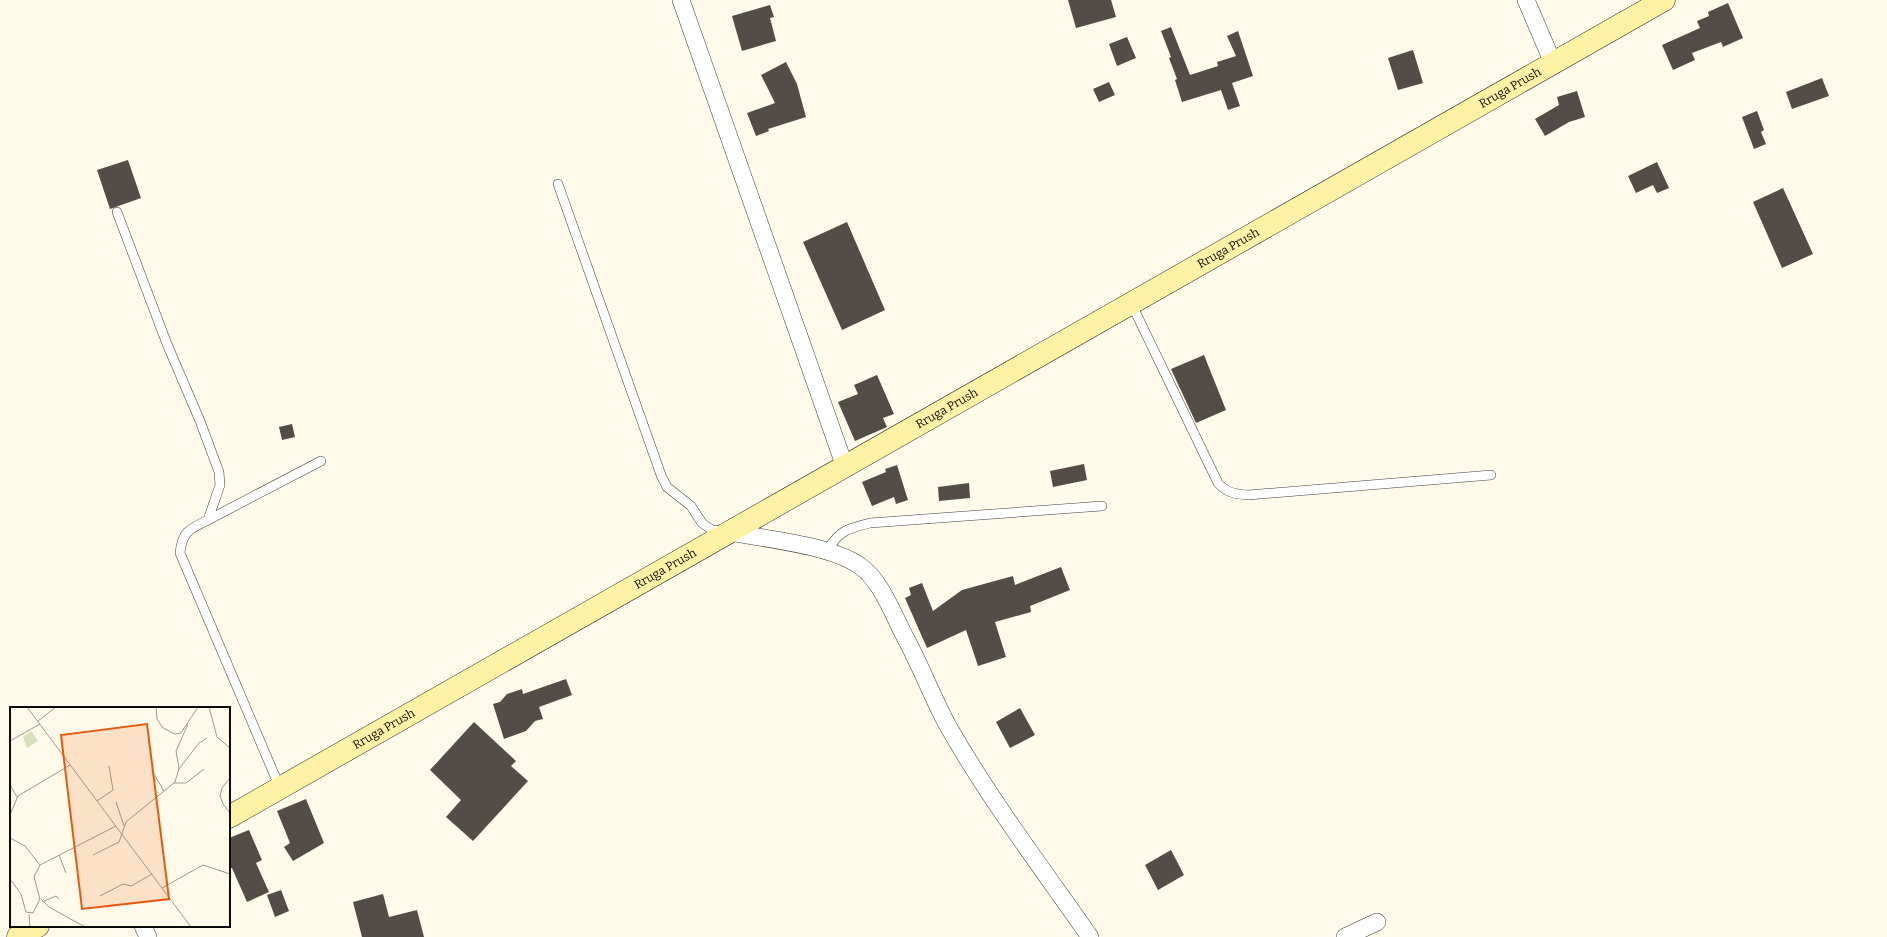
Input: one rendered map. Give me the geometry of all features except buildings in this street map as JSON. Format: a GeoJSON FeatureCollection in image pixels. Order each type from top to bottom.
{"type":"FeatureCollection","features":[{"type":"Feature","properties":{"kind":"street"},"geometry":{"type":"LineString","coordinates":[[681,0],[845,467]]}},
{"type":"Feature","properties":{"kind":"street"},"geometry":{"type":"LineString","coordinates":[[1526,0],[1553,63]]}},
{"type":"Feature","properties":{"kind":"street","name":"Rruga Prush"},"geometry":{"type":"LineString","coordinates":[[230,816],[1664,0]]}},
{"type":"Feature","properties":{"kind":"street"},"geometry":{"type":"LineString","coordinates":[[729,532],[827,550],[861,566],[874,580],[914,654],[948,725],[970,763],[1090,937]]}},
{"type":"Feature","properties":{"kind":"street"},"geometry":{"type":"LineString","coordinates":[[1345,937],[1377,922]]}},
{"type":"Feature","properties":{"kind":"street"},"geometry":{"type":"LineString","coordinates":[[18,937],[36,927]]}},
{"type":"Feature","properties":{"kind":"street"},"geometry":{"type":"LineString","coordinates":[[143,927],[148,937]]}},
{"type":"Feature","properties":{"kind":"lane"},"geometry":{"type":"LineString","coordinates":[[558,184],[661,475],[667,487],[691,506],[702,523],[712,530],[729,532]]}},
{"type":"Feature","properties":{"kind":"lane"},"geometry":{"type":"LineString","coordinates":[[117,212],[167,344],[200,421],[219,472],[220,485],[208,520]]}},
{"type":"Feature","properties":{"kind":"lane"},"geometry":{"type":"LineString","coordinates":[[1131,303],[1218,483],[1224,490],[1235,494],[1248,495],[1491,475]]}},
{"type":"Feature","properties":{"kind":"lane"},"geometry":{"type":"LineString","coordinates":[[280,788],[180,553],[181,540],[191,528],[321,461]]}},
{"type":"Feature","properties":{"kind":"lane"},"geometry":{"type":"LineString","coordinates":[[827,550],[837,536],[850,528],[870,523],[1102,506]]}}]}
